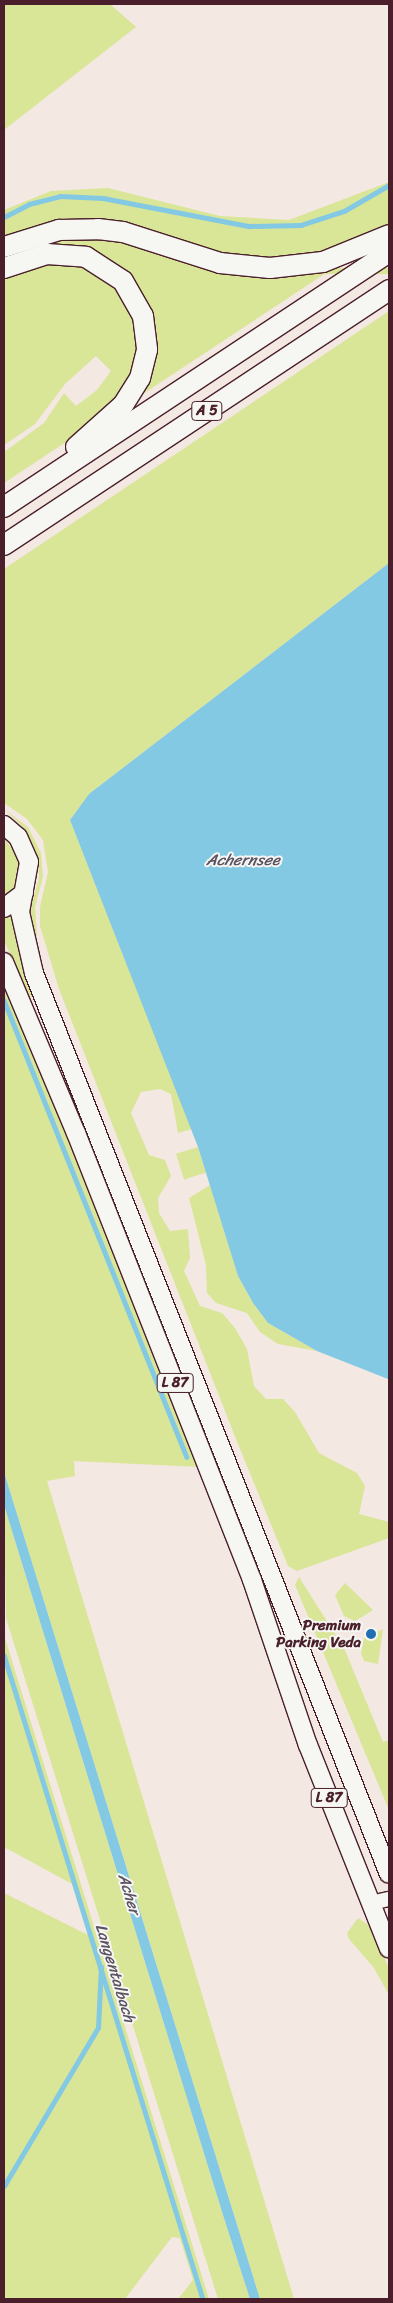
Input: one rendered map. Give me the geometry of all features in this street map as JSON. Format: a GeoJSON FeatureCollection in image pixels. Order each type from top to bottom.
{"type":"FeatureCollection","features":[{"type":"Feature","properties":{"kind":"highway"},"geometry":{"type":"LineString","coordinates":[[4,247],[59,230],[98,229],[123,232],[220,263],[270,268],[323,262],[389,235]]}},
{"type":"Feature","properties":{"kind":"highway","name":"A 5"},"geometry":{"type":"LineString","coordinates":[[4,507],[389,252]]}},
{"type":"Feature","properties":{"kind":"highway"},"geometry":{"type":"LineString","coordinates":[[4,268],[47,254],[74,254],[94,260],[127,286],[146,329],[145,363],[132,394],[26,492]]}},
{"type":"Feature","properties":{"kind":"highway","name":"A 5"},"geometry":{"type":"LineString","coordinates":[[4,545],[389,290]]}},
{"type":"Feature","properties":{"kind":"main road"},"geometry":{"type":"LineString","coordinates":[[4,826],[18,837],[27,855],[29,870],[24,893],[4,908]]}},
{"type":"Feature","properties":{"kind":"main road","name":"L 87"},"geometry":{"type":"LineString","coordinates":[[24,893],[22,928],[41,992],[389,1874]]}},
{"type":"Feature","properties":{"kind":"main road","name":"L 87"},"geometry":{"type":"LineString","coordinates":[[4,962],[80,1142],[252,1580],[291,1701],[389,1949]]}},
{"type":"Feature","properties":{"kind":"street"},"geometry":{"type":"LineString","coordinates":[[371,1903],[389,1899]]}},
{"type":"Feature","properties":{"kind":"green space"},"geometry":{"type":"Polygon","coordinates":[[[4,4],[110,4],[136,27],[4,130],[4,4]]]}},
{"type":"Feature","properties":{"kind":"green space"},"geometry":{"type":"Polygon","coordinates":[[[389,182],[389,226],[339,250],[270,262],[49,224],[4,238],[4,210],[51,191],[108,188],[220,216],[289,220],[389,182]]]}},
{"type":"Feature","properties":{"kind":"green space"},"geometry":{"type":"Polygon","coordinates":[[[82,235],[324,267],[326,273],[143,394],[140,392],[151,364],[114,265],[4,261],[4,256],[36,243],[82,235]]]}},
{"type":"Feature","properties":{"kind":"green space"},"geometry":{"type":"Polygon","coordinates":[[[77,261],[119,285],[141,336],[129,386],[75,436],[4,483],[4,452],[44,423],[64,393],[76,406],[97,390],[111,371],[96,356],[65,384],[35,424],[4,445],[4,274],[21,266],[77,261]]]}},
{"type":"Feature","properties":{"kind":"green space"},"geometry":{"type":"Polygon","coordinates":[[[4,268],[389,268],[389,274],[4,274],[4,268]]]}},
{"type":"Feature","properties":{"kind":"green space"},"geometry":{"type":"Polygon","coordinates":[[[389,311],[389,563],[89,794],[70,820],[192,1129],[178,1133],[171,1094],[160,1089],[141,1092],[131,1113],[149,1155],[165,1160],[171,1176],[158,1198],[159,1213],[170,1231],[188,1229],[190,1258],[184,1271],[200,1306],[222,1313],[235,1328],[247,1349],[254,1386],[266,1399],[283,1399],[295,1412],[319,1453],[357,1473],[365,1486],[359,1514],[389,1522],[389,1538],[297,1571],[288,1566],[238,1444],[59,989],[40,926],[40,907],[48,872],[43,840],[27,819],[4,803],[4,569],[389,311]]]}},
{"type":"Feature","properties":{"kind":"green space"},"geometry":{"type":"Polygon","coordinates":[[[4,809],[28,827],[41,853],[43,877],[35,907],[37,936],[33,937],[30,910],[39,878],[39,859],[25,829],[4,809]]]}},
{"type":"Feature","properties":{"kind":"green space"},"geometry":{"type":"Polygon","coordinates":[[[4,838],[16,854],[19,869],[15,887],[4,901],[4,838]]]}},
{"type":"Feature","properties":{"kind":"green space"},"geometry":{"type":"Polygon","coordinates":[[[10,914],[33,996],[30,997],[4,941],[4,915],[10,914]]]}},
{"type":"Feature","properties":{"kind":"green space"},"geometry":{"type":"Polygon","coordinates":[[[4,981],[200,1467],[74,1461],[75,1476],[47,1481],[294,2299],[260,2299],[4,1472],[4,981]]]}},
{"type":"Feature","properties":{"kind":"green space"},"geometry":{"type":"Polygon","coordinates":[[[198,1147],[206,1173],[184,1180],[176,1154],[198,1147]]]}},
{"type":"Feature","properties":{"kind":"green space"},"geometry":{"type":"Polygon","coordinates":[[[210,1185],[238,1276],[253,1303],[268,1323],[317,1351],[278,1344],[260,1332],[247,1313],[216,1303],[207,1293],[206,1265],[189,1198],[210,1185]]]}},
{"type":"Feature","properties":{"kind":"green space"},"geometry":{"type":"Polygon","coordinates":[[[4,1505],[250,2299],[218,2299],[6,1618],[4,1505]]]}},
{"type":"Feature","properties":{"kind":"green space"},"geometry":{"type":"Polygon","coordinates":[[[299,1577],[344,1648],[383,1742],[389,1740],[389,1810],[295,1585],[299,1577]]]}},
{"type":"Feature","properties":{"kind":"green space"},"geometry":{"type":"Polygon","coordinates":[[[345,1583],[373,1610],[355,1621],[344,1616],[335,1595],[345,1583]]]}},
{"type":"Feature","properties":{"kind":"green space"},"geometry":{"type":"Polygon","coordinates":[[[383,1629],[378,1664],[364,1661],[361,1653],[364,1638],[383,1629]]]}},
{"type":"Feature","properties":{"kind":"green space"},"geometry":{"type":"Polygon","coordinates":[[[4,1635],[209,2299],[178,2299],[193,2280],[180,2238],[172,2237],[125,2299],[4,2299],[4,1893],[88,1935],[72,1884],[4,1847],[4,1635]]]}},
{"type":"Feature","properties":{"kind":"green space"},"geometry":{"type":"Polygon","coordinates":[[[358,1918],[370,1926],[389,1968],[389,1995],[374,1968],[349,1939],[347,1933],[358,1918]]]}},
{"type":"Feature","properties":{"kind":"water","name":"Achernsee"},"geometry":{"type":"Polygon","coordinates":[[[389,563],[388,1379],[317,1351],[268,1323],[253,1303],[238,1276],[198,1147],[70,820],[89,794],[389,563]]]}},
{"type":"Feature","properties":{"kind":"water","name":"Acher"},"geometry":{"type":"Polygon","coordinates":[[[4,1472],[260,2299],[250,2299],[223,2215],[4,1505],[4,1472]]]}},
{"type":"Feature","properties":{"kind":"waterway"},"geometry":{"type":"LineString","coordinates":[[4,217],[29,204],[60,196],[103,198],[249,226],[301,225],[344,211],[389,185]]}},
{"type":"Feature","properties":{"kind":"waterway"},"geometry":{"type":"LineString","coordinates":[[4,1000],[187,1457]]}},
{"type":"Feature","properties":{"kind":"waterway","name":"Langentalbach"},"geometry":{"type":"LineString","coordinates":[[4,1655],[203,2299]]}},
{"type":"Feature","properties":{"kind":"waterway"},"geometry":{"type":"LineString","coordinates":[[4,2186],[98,2028],[101,1967]]}},
{"type":"Feature","properties":{"kind":"place","name":"Premium Parking Veda"},"geometry":{"type":"Point","coordinates":[371,1634]}}]}
